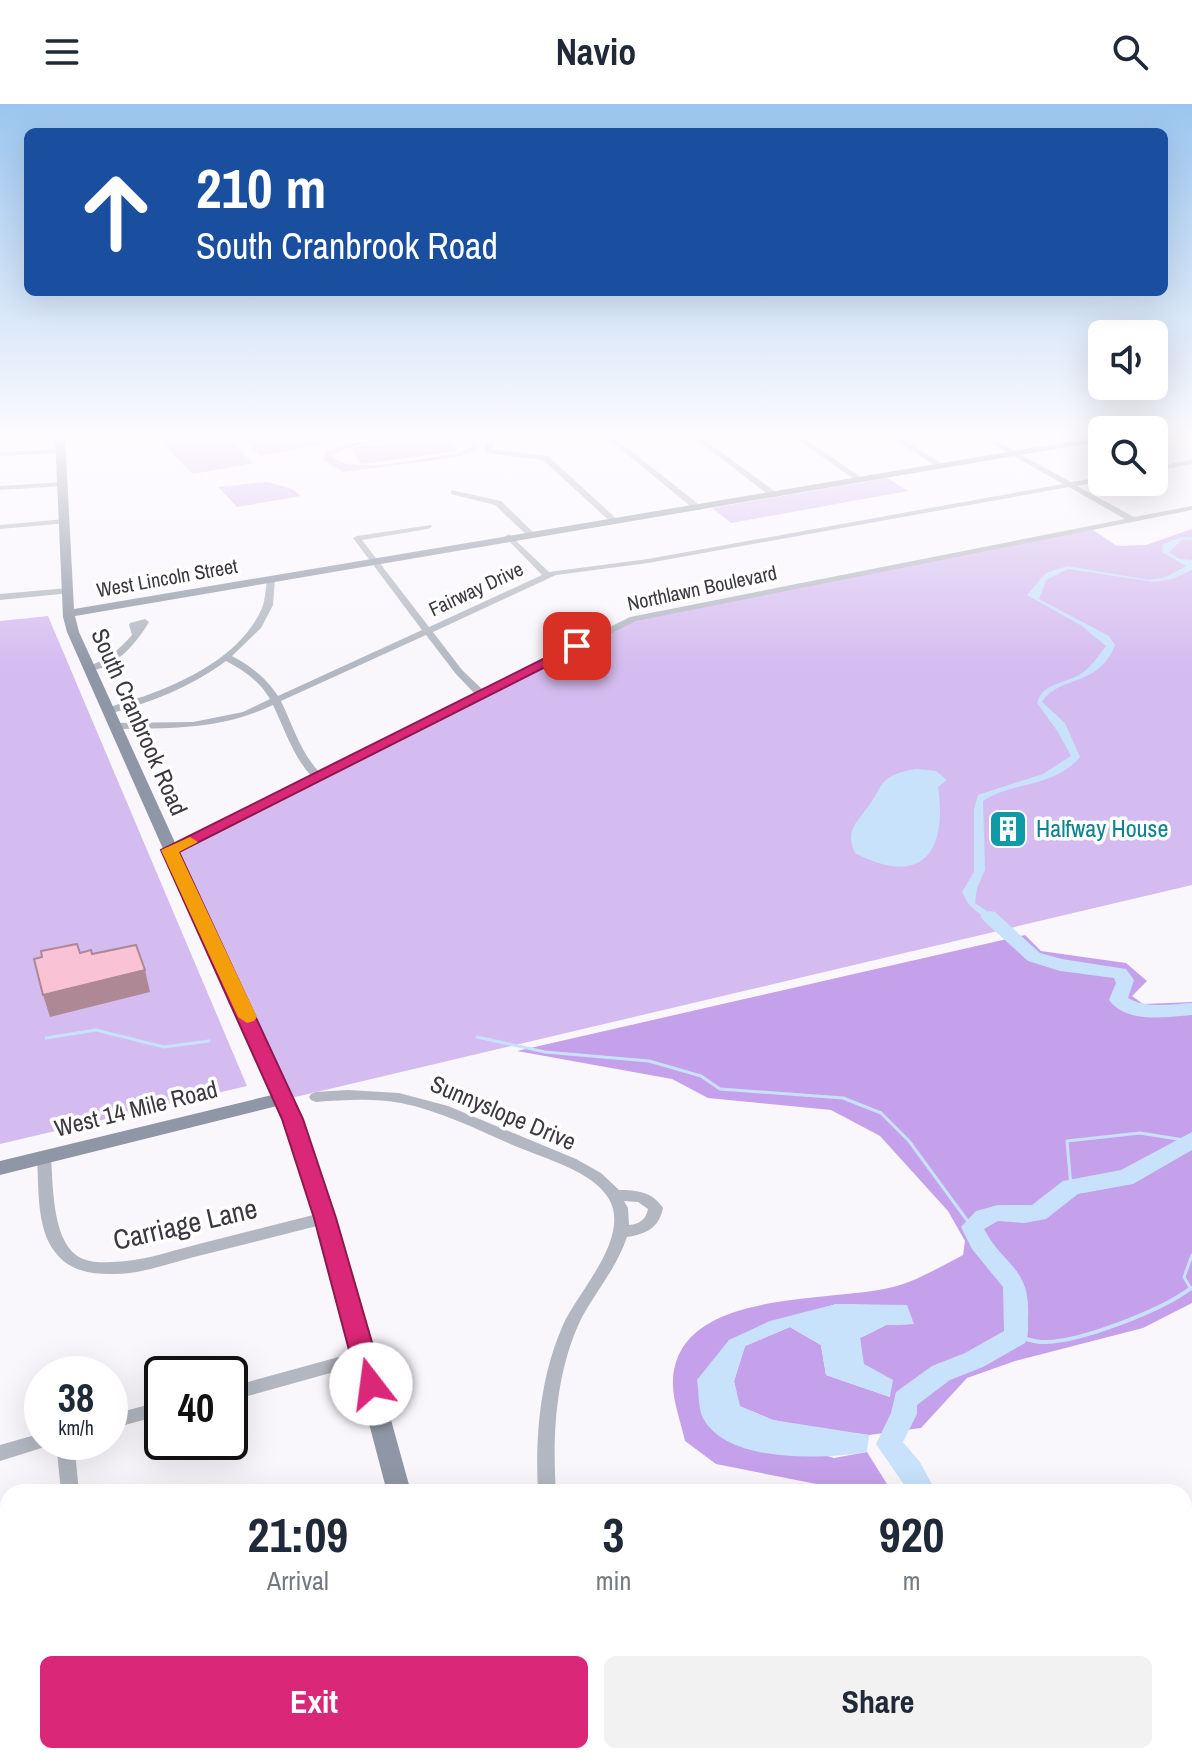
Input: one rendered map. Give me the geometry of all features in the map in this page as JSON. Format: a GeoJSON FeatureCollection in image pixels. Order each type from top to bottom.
{"type":"FeatureCollection","features":[{"type":"Feature","properties":{"kind":"street","name":"South Cranbrook Road"},"geometry":{"type":"LineString","coordinates":[[64,513],[69,613],[73,632],[284,1098],[325,1218],[397,1484]]}},
{"type":"Feature","properties":{"kind":"street"},"geometry":{"type":"LineString","coordinates":[[509,513],[532,534]]}},
{"type":"Feature","properties":{"kind":"street"},"geometry":{"type":"LineString","coordinates":[[608,513],[615,520]]}},
{"type":"Feature","properties":{"kind":"street","name":"West Lincoln Street"},"geometry":{"type":"LineString","coordinates":[[69,613],[653,513]]}},
{"type":"Feature","properties":{"kind":"street","name":"Fairway Drive"},"geometry":{"type":"LineString","coordinates":[[111,719],[203,724],[238,716],[548,576],[909,513]]}},
{"type":"Feature","properties":{"kind":"street"},"geometry":{"type":"LineString","coordinates":[[1122,513],[1133,520]]}},
{"type":"Feature","properties":{"kind":"street","name":"Northlawn Boulevard"},"geometry":{"type":"LineString","coordinates":[[170,850],[633,619],[1165,513]]}},
{"type":"Feature","properties":{"kind":"street"},"geometry":{"type":"LineString","coordinates":[[0,527],[65,521]]}},
{"type":"Feature","properties":{"kind":"street"},"geometry":{"type":"LineString","coordinates":[[428,527],[357,538],[468,684],[481,694]]}},
{"type":"Feature","properties":{"kind":"street"},"geometry":{"type":"LineString","coordinates":[[511,538],[548,576]]}},
{"type":"Feature","properties":{"kind":"street"},"geometry":{"type":"LineString","coordinates":[[111,719],[226,657],[261,620],[269,601],[271,579]]}},
{"type":"Feature","properties":{"kind":"street"},"geometry":{"type":"LineString","coordinates":[[0,597],[68,591]]}},
{"type":"Feature","properties":{"kind":"street"},"geometry":{"type":"LineString","coordinates":[[89,669],[105,663],[135,633]]}},
{"type":"Feature","properties":{"kind":"street"},"geometry":{"type":"LineString","coordinates":[[226,657],[262,677],[304,761],[318,777]]}},
{"type":"Feature","properties":{"kind":"street","name":"Sunnyslope Drive"},"geometry":{"type":"LineString","coordinates":[[316,1097],[379,1094],[432,1104],[569,1164],[604,1183],[615,1195],[637,1196],[656,1208],[650,1223],[621,1231]]}},
{"type":"Feature","properties":{"kind":"street","name":"West 14 Mile Road"},"geometry":{"type":"LineString","coordinates":[[0,1168],[284,1098]]}},
{"type":"Feature","properties":{"kind":"street","name":"Carriage Lane"},"geometry":{"type":"LineString","coordinates":[[44,1157],[50,1228],[55,1243],[75,1262],[95,1268],[121,1269],[145,1264],[325,1218]]}},
{"type":"Feature","properties":{"kind":"street"},"geometry":{"type":"LineString","coordinates":[[547,1484],[546,1447],[552,1390],[561,1350],[576,1313],[616,1247],[621,1231],[621,1213],[615,1195]]}},
{"type":"Feature","properties":{"kind":"street"},"geometry":{"type":"LineString","coordinates":[[248,1389],[364,1357]]}},
{"type":"Feature","properties":{"kind":"street"},"geometry":{"type":"LineString","coordinates":[[0,1453],[24,1446]]}},
{"type":"Feature","properties":{"kind":"street"},"geometry":{"type":"LineString","coordinates":[[67,1460],[69,1484]]}},
{"type":"Feature","properties":{"kind":"shaded area"},"geometry":{"type":"Polygon","coordinates":[[[719,513],[784,513],[731,523],[719,513]]]}},
{"type":"Feature","properties":{"kind":"shaded area"},"geometry":{"type":"Polygon","coordinates":[[[1192,529],[1192,885],[287,1099],[175,849],[629,619],[1040,538],[1093,530],[1117,546],[1146,545],[1192,529]]]}},
{"type":"Feature","properties":{"kind":"shaded area"},"geometry":{"type":"Polygon","coordinates":[[[48,616],[247,1086],[0,1144],[0,621],[48,616]]]}},
{"type":"Feature","properties":{"kind":"shaded area"},"geometry":{"type":"Polygon","coordinates":[[[1025,935],[1041,951],[1126,963],[1147,981],[1132,996],[1143,1004],[1192,1002],[1192,1303],[1143,1328],[1015,1361],[967,1378],[921,1428],[869,1435],[773,1420],[739,1406],[734,1381],[745,1346],[790,1327],[821,1345],[826,1375],[890,1397],[863,1364],[860,1338],[886,1325],[913,1324],[907,1306],[836,1304],[729,1340],[703,1418],[834,1458],[867,1452],[887,1484],[817,1484],[716,1464],[685,1441],[674,1396],[673,1381],[681,1350],[701,1329],[729,1314],[763,1305],[897,1286],[963,1255],[965,1241],[948,1211],[880,1136],[831,1110],[708,1098],[672,1079],[517,1051],[1025,935]]]}},
{"type":"Feature","properties":{"kind":"water"},"geometry":{"type":"Polygon","coordinates":[[[1192,537],[1192,540],[1182,540],[1169,552],[1179,559],[1192,560],[1192,570],[1172,579],[1155,582],[1068,569],[1046,580],[1039,599],[1109,636],[1115,645],[1099,668],[1058,688],[1042,702],[1065,723],[1080,757],[1057,775],[1006,790],[983,801],[985,870],[977,888],[975,903],[996,917],[1009,933],[1004,934],[969,905],[962,892],[974,872],[974,809],[978,795],[1043,774],[1071,756],[1037,703],[1044,691],[1083,672],[1106,646],[1082,626],[1027,595],[1046,573],[1067,566],[1149,580],[1166,577],[1186,566],[1162,552],[1163,544],[1192,537]]]}},
{"type":"Feature","properties":{"kind":"water"},"geometry":{"type":"Polygon","coordinates":[[[904,771],[936,771],[947,780],[938,787],[938,830],[925,858],[912,865],[897,866],[878,863],[855,853],[852,831],[882,784],[904,771]]]}},
{"type":"Feature","properties":{"kind":"water"},"geometry":{"type":"Polygon","coordinates":[[[836,1304],[907,1305],[914,1324],[886,1325],[860,1338],[864,1364],[893,1380],[890,1397],[826,1375],[821,1345],[790,1327],[745,1346],[734,1381],[740,1406],[773,1420],[869,1435],[867,1452],[827,1456],[778,1455],[733,1444],[715,1433],[701,1414],[697,1380],[729,1340],[770,1321],[836,1304]]]}},
{"type":"Feature","properties":{"kind":"building"},"geometry":{"type":"Polygon","coordinates":[[[1003,817],[1020,823],[1015,830],[998,824],[1003,817]]]}},
{"type":"Feature","properties":{"kind":"building"},"geometry":{"type":"Polygon","coordinates":[[[77,944],[80,953],[91,950],[92,954],[136,945],[145,970],[43,995],[34,959],[42,957],[41,951],[77,944]]]}},
{"type":"Feature","properties":{"kind":"waterway"},"geometry":{"type":"LineString","coordinates":[[989,916],[1034,957],[1060,965],[1119,973],[1125,983],[1118,1000],[1124,1005],[1153,1011],[1192,1009]]}},
{"type":"Feature","properties":{"kind":"waterway"},"geometry":{"type":"LineString","coordinates":[[46,1038],[96,1030],[164,1047],[209,1041]]}},
{"type":"Feature","properties":{"kind":"waterway"},"geometry":{"type":"LineString","coordinates":[[477,1037],[545,1052],[649,1061],[701,1076],[720,1089],[843,1098],[881,1113],[909,1141],[972,1227]]}},
{"type":"Feature","properties":{"kind":"waterway"},"geometry":{"type":"LineString","coordinates":[[1071,1187],[1067,1141],[1140,1133],[1190,1141]]}},
{"type":"Feature","properties":{"kind":"waterway"},"geometry":{"type":"LineString","coordinates":[[919,1484],[889,1444],[904,1414],[905,1400],[941,1373],[974,1360],[1016,1336],[1014,1285],[972,1227],[984,1217],[998,1213],[1038,1213],[1071,1187],[1125,1178],[1192,1140]]}},
{"type":"Feature","properties":{"kind":"waterway"},"geometry":{"type":"LineString","coordinates":[[1191,1288],[1184,1277],[1192,1255]]}},
{"type":"Feature","properties":{"kind":"waterway"},"geometry":{"type":"LineString","coordinates":[[1016,1336],[1040,1342],[1075,1338],[1140,1315],[1191,1288]]}},
{"type":"Feature","properties":{"kind":"slow traffic"},"geometry":{"type":"LineString","coordinates":[[190,842],[170,850],[247,1017]]}},
{"type":"Feature","properties":{"kind":"place","name":"Halfway House"},"geometry":{"type":"Point","coordinates":[1008,829]}},
{"type":"Feature","properties":{"kind":"route"},"geometry":{"type":"LineString","coordinates":[[371,1384],[325,1218],[292,1119],[170,850],[577,646]]}}]}
